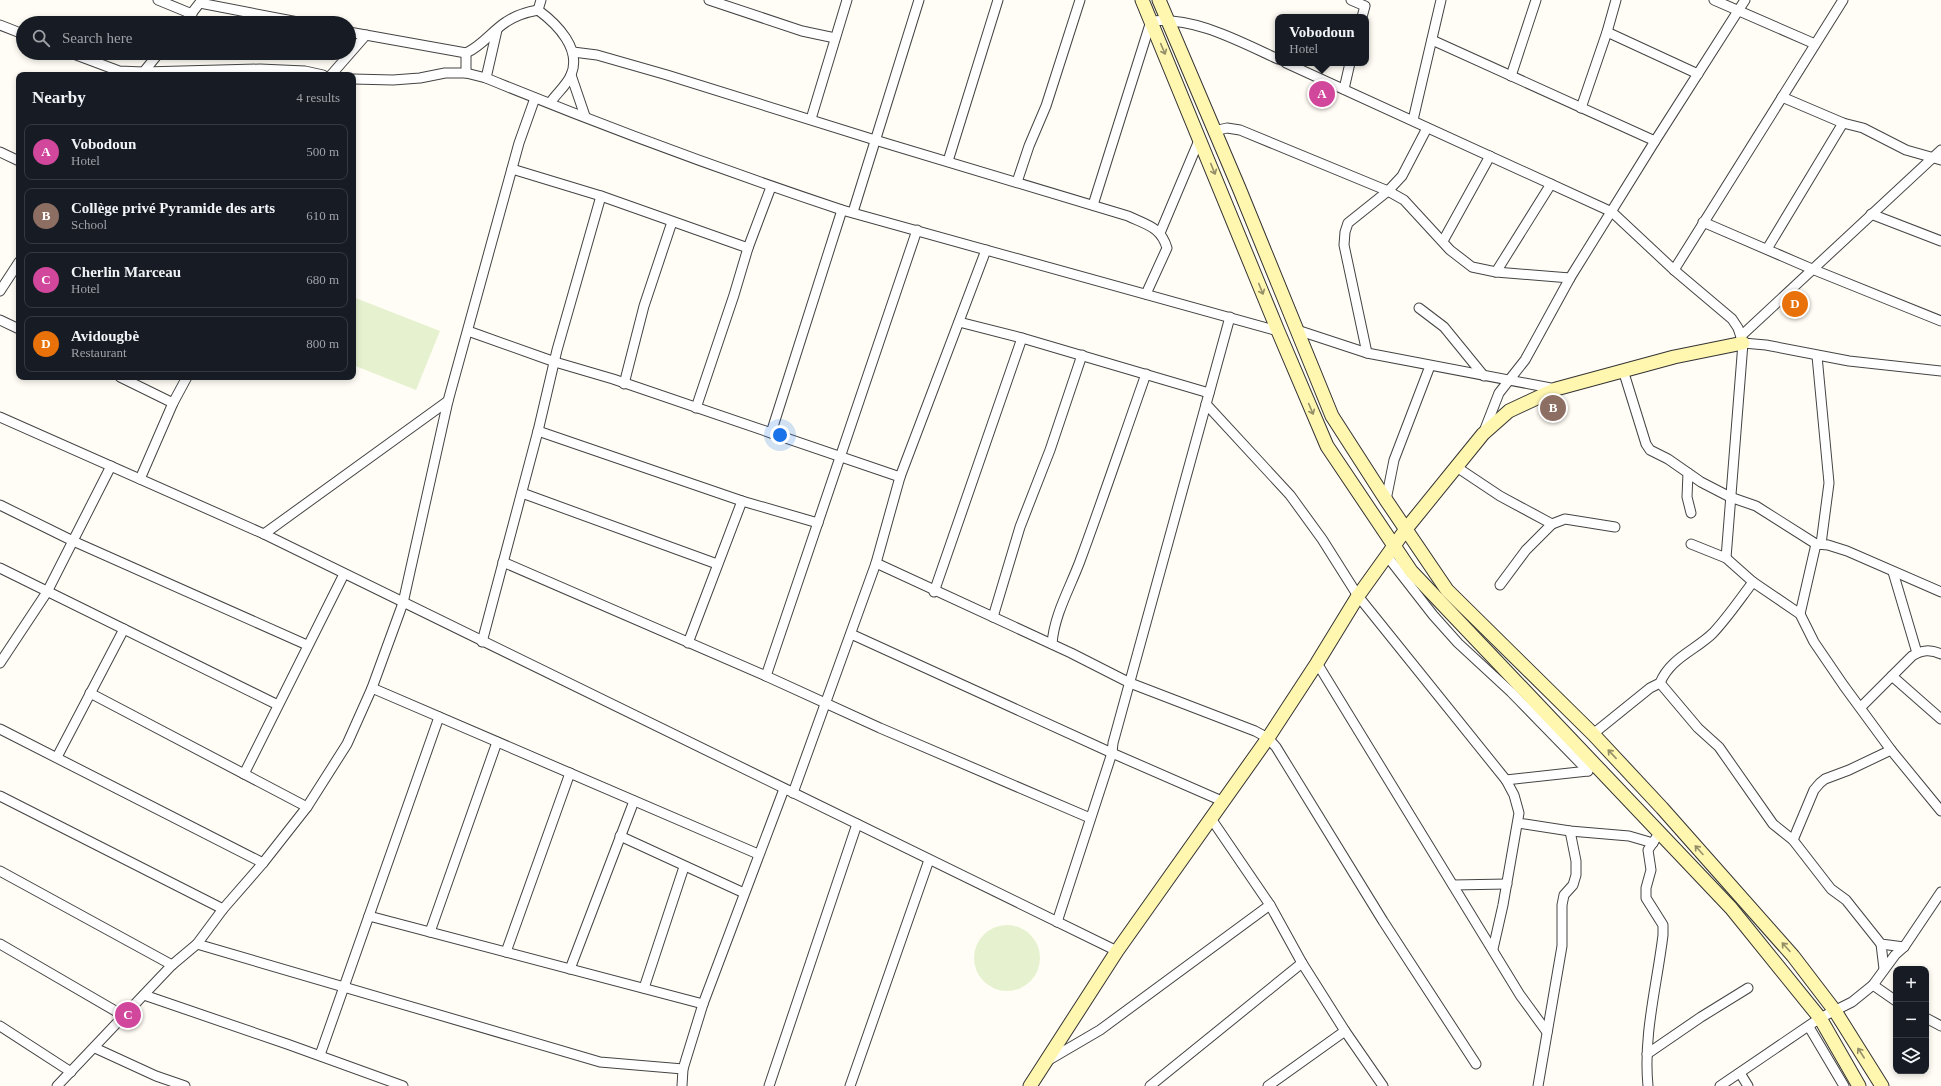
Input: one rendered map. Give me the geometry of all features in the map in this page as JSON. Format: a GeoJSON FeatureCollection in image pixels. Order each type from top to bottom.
{"type":"FeatureCollection","features":[{"type":"Feature","properties":{"kind":"main road"},"geometry":{"type":"LineString","coordinates":[[1142,0],[1327,446],[1391,551],[1731,908],[1820,1018],[1859,1086]]}},
{"type":"Feature","properties":{"kind":"main road"},"geometry":{"type":"LineString","coordinates":[[1159,0],[1332,416],[1386,500],[1447,590],[1593,734],[1662,808],[1793,956],[1835,1011],[1882,1086]]}},
{"type":"Feature","properties":{"kind":"main road"},"geometry":{"type":"LineString","coordinates":[[1031,1085],[1117,951],[1268,738],[1317,663],[1358,596],[1406,529],[1455,466],[1483,434],[1509,411],[1556,389],[1742,339]]}},
{"type":"Feature","properties":{"kind":"street"},"geometry":{"type":"LineString","coordinates":[[158,0],[192,14],[201,2],[268,16]]}},
{"type":"Feature","properties":{"kind":"street"},"geometry":{"type":"LineString","coordinates":[[538,10],[541,0]]}},
{"type":"Feature","properties":{"kind":"street"},"geometry":{"type":"LineString","coordinates":[[710,0],[802,31],[835,38]]}},
{"type":"Feature","properties":{"kind":"street"},"geometry":{"type":"LineString","coordinates":[[811,119],[847,0]]}},
{"type":"Feature","properties":{"kind":"street"},"geometry":{"type":"LineString","coordinates":[[853,212],[919,0]]}},
{"type":"Feature","properties":{"kind":"street"},"geometry":{"type":"LineString","coordinates":[[948,161],[998,0]]}},
{"type":"Feature","properties":{"kind":"street"},"geometry":{"type":"LineString","coordinates":[[1017,182],[1029,146],[1046,106],[1080,0]]}},
{"type":"Feature","properties":{"kind":"street"},"geometry":{"type":"LineString","coordinates":[[1351,0],[1365,3],[1363,14]]}},
{"type":"Feature","properties":{"kind":"street"},"geometry":{"type":"LineString","coordinates":[[1413,120],[1441,0]]}},
{"type":"Feature","properties":{"kind":"street"},"geometry":{"type":"LineString","coordinates":[[1511,76],[1536,0]]}},
{"type":"Feature","properties":{"kind":"street"},"geometry":{"type":"LineString","coordinates":[[1582,108],[1616,0]]}},
{"type":"Feature","properties":{"kind":"street"},"geometry":{"type":"LineString","coordinates":[[1714,0],[1815,44]]}},
{"type":"Feature","properties":{"kind":"street"},"geometry":{"type":"LineString","coordinates":[[1483,434],[1494,402],[1525,360],[1570,278],[1655,141],[1739,12],[1745,0]]}},
{"type":"Feature","properties":{"kind":"street"},"geometry":{"type":"LineString","coordinates":[[1674,270],[1843,0]]}},
{"type":"Feature","properties":{"kind":"street"},"geometry":{"type":"LineString","coordinates":[[356,33],[466,53],[475,49],[515,17],[538,10]]}},
{"type":"Feature","properties":{"kind":"street"},"geometry":{"type":"LineString","coordinates":[[538,10],[555,23],[574,52],[571,75],[585,116]]}},
{"type":"Feature","properties":{"kind":"street"},"geometry":{"type":"LineString","coordinates":[[1093,205],[1151,21],[1167,20],[1209,29],[1275,58]]}},
{"type":"Feature","properties":{"kind":"street"},"geometry":{"type":"LineString","coordinates":[[0,25],[16,31]]}},
{"type":"Feature","properties":{"kind":"street"},"geometry":{"type":"LineString","coordinates":[[486,78],[497,30]]}},
{"type":"Feature","properties":{"kind":"street"},"geometry":{"type":"LineString","coordinates":[[1607,32],[1698,74]]}},
{"type":"Feature","properties":{"kind":"street"},"geometry":{"type":"LineString","coordinates":[[356,46],[366,35]]}},
{"type":"Feature","properties":{"kind":"street"},"geometry":{"type":"LineString","coordinates":[[1432,40],[1655,141]]}},
{"type":"Feature","properties":{"kind":"street"},"geometry":{"type":"LineString","coordinates":[[574,52],[597,56],[667,74],[875,140],[1128,216],[1152,227],[1160,233],[1166,248],[1146,294]]}},
{"type":"Feature","properties":{"kind":"street"},"geometry":{"type":"LineString","coordinates":[[466,53],[466,73]]}},
{"type":"Feature","properties":{"kind":"street"},"geometry":{"type":"LineString","coordinates":[[89,60],[109,68],[127,72]]}},
{"type":"Feature","properties":{"kind":"street"},"geometry":{"type":"LineString","coordinates":[[144,72],[153,60]]}},
{"type":"Feature","properties":{"kind":"street"},"geometry":{"type":"LineString","coordinates":[[334,72],[344,60]]}},
{"type":"Feature","properties":{"kind":"street"},"geometry":{"type":"LineString","coordinates":[[1293,66],[1612,212],[1674,270],[1736,323],[1742,339],[1740,392],[1726,558]]}},
{"type":"Feature","properties":{"kind":"street"},"geometry":{"type":"LineString","coordinates":[[1344,89],[1349,66]]}},
{"type":"Feature","properties":{"kind":"street"},"geometry":{"type":"LineString","coordinates":[[189,72],[260,69],[310,72]]}},
{"type":"Feature","properties":{"kind":"street"},"geometry":{"type":"LineString","coordinates":[[356,79],[393,80],[420,78],[445,73],[466,73],[486,78],[678,153],[771,187],[842,210],[1278,331]]}},
{"type":"Feature","properties":{"kind":"street"},"geometry":{"type":"LineString","coordinates":[[550,103],[571,75]]}},
{"type":"Feature","properties":{"kind":"street"},"geometry":{"type":"LineString","coordinates":[[1782,97],[1843,123],[1866,130],[1906,150],[1937,158]]}},
{"type":"Feature","properties":{"kind":"street"},"geometry":{"type":"LineString","coordinates":[[57,1086],[95,1048],[172,965],[197,944],[223,909],[263,863],[307,807],[347,744],[372,688],[403,603],[448,401],[519,143],[535,98]]}},
{"type":"Feature","properties":{"kind":"street"},"geometry":{"type":"LineString","coordinates":[[1767,250],[1843,123]]}},
{"type":"Feature","properties":{"kind":"street"},"geometry":{"type":"LineString","coordinates":[[1214,131],[1227,128],[1240,130],[1388,191],[1407,203],[1443,242],[1463,261],[1472,267],[1496,272],[1570,278]]}},
{"type":"Feature","properties":{"kind":"street"},"geometry":{"type":"LineString","coordinates":[[1367,353],[1344,245],[1345,232],[1348,223],[1388,191],[1402,176],[1427,128]]}},
{"type":"Feature","properties":{"kind":"street"},"geometry":{"type":"LineString","coordinates":[[1160,233],[1200,138]]}},
{"type":"Feature","properties":{"kind":"street"},"geometry":{"type":"LineString","coordinates":[[1742,339],[1812,269],[1871,214],[1937,158],[1941,150]]}},
{"type":"Feature","properties":{"kind":"street"},"geometry":{"type":"LineString","coordinates":[[0,152],[16,160]]}},
{"type":"Feature","properties":{"kind":"street"},"geometry":{"type":"LineString","coordinates":[[1443,242],[1490,156]]}},
{"type":"Feature","properties":{"kind":"street"},"geometry":{"type":"LineString","coordinates":[[512,169],[601,196],[748,248]]}},
{"type":"Feature","properties":{"kind":"street"},"geometry":{"type":"LineString","coordinates":[[1496,272],[1551,184]]}},
{"type":"Feature","properties":{"kind":"street"},"geometry":{"type":"LineString","coordinates":[[696,408],[732,302],[748,248],[771,187]]}},
{"type":"Feature","properties":{"kind":"street"},"geometry":{"type":"LineString","coordinates":[[482,642],[555,362],[601,196]]}},
{"type":"Feature","properties":{"kind":"street"},"geometry":{"type":"LineString","coordinates":[[771,433],[842,210]]}},
{"type":"Feature","properties":{"kind":"street"},"geometry":{"type":"LineString","coordinates":[[1871,214],[1941,241]]}},
{"type":"Feature","properties":{"kind":"street"},"geometry":{"type":"LineString","coordinates":[[624,384],[644,306],[672,222]]}},
{"type":"Feature","properties":{"kind":"street"},"geometry":{"type":"LineString","coordinates":[[1703,222],[1812,269],[1941,321]]}},
{"type":"Feature","properties":{"kind":"street"},"geometry":{"type":"LineString","coordinates":[[766,676],[917,230]]}},
{"type":"Feature","properties":{"kind":"street"},"geometry":{"type":"LineString","coordinates":[[793,793],[876,564],[900,477],[986,250]]}},
{"type":"Feature","properties":{"kind":"street"},"geometry":{"type":"LineString","coordinates":[[0,291],[4,276],[16,265]]}},
{"type":"Feature","properties":{"kind":"street"},"geometry":{"type":"LineString","coordinates":[[1420,308],[1444,327],[1484,376]]}},
{"type":"Feature","properties":{"kind":"street"},"geometry":{"type":"LineString","coordinates":[[1057,922],[1112,753],[1113,743],[1230,317]]}},
{"type":"Feature","properties":{"kind":"street"},"geometry":{"type":"LineString","coordinates":[[0,320],[16,328]]}},
{"type":"Feature","properties":{"kind":"street"},"geometry":{"type":"LineString","coordinates":[[960,322],[1022,338],[1209,393]]}},
{"type":"Feature","properties":{"kind":"street"},"geometry":{"type":"LineString","coordinates":[[1297,330],[1367,353],[1556,389]]}},
{"type":"Feature","properties":{"kind":"street"},"geometry":{"type":"LineString","coordinates":[[468,331],[555,362],[613,379],[840,458],[900,477]]}},
{"type":"Feature","properties":{"kind":"street"},"geometry":{"type":"LineString","coordinates":[[934,592],[1022,338]]}},
{"type":"Feature","properties":{"kind":"street"},"geometry":{"type":"LineString","coordinates":[[1742,339],[1817,356],[1941,371]]}},
{"type":"Feature","properties":{"kind":"street"},"geometry":{"type":"LineString","coordinates":[[993,617],[1020,528],[1050,450],[1082,356]]}},
{"type":"Feature","properties":{"kind":"street"},"geometry":{"type":"LineString","coordinates":[[1800,614],[1818,544],[1829,483],[1817,356]]}},
{"type":"Feature","properties":{"kind":"street"},"geometry":{"type":"LineString","coordinates":[[1386,500],[1394,460],[1430,366]]}},
{"type":"Feature","properties":{"kind":"street"},"geometry":{"type":"LineString","coordinates":[[1623,370],[1647,448],[1701,482],[1730,497],[1756,506],[1818,544],[1847,551],[1941,592]]}},
{"type":"Feature","properties":{"kind":"street"},"geometry":{"type":"LineString","coordinates":[[1052,644],[1053,630],[1057,617],[1079,562],[1146,374]]}},
{"type":"Feature","properties":{"kind":"street"},"geometry":{"type":"LineString","coordinates":[[126,380],[174,403]]}},
{"type":"Feature","properties":{"kind":"street"},"geometry":{"type":"LineString","coordinates":[[140,479],[186,380]]}},
{"type":"Feature","properties":{"kind":"street"},"geometry":{"type":"LineString","coordinates":[[264,534],[448,401]]}},
{"type":"Feature","properties":{"kind":"street"},"geometry":{"type":"LineString","coordinates":[[1206,404],[1290,496],[1322,539],[1358,596],[1506,780],[1518,806],[1518,823],[1493,949]]}},
{"type":"Feature","properties":{"kind":"street"},"geometry":{"type":"LineString","coordinates":[[0,417],[264,534],[482,642],[1117,951]]}},
{"type":"Feature","properties":{"kind":"street"},"geometry":{"type":"LineString","coordinates":[[538,430],[742,501],[818,523]]}},
{"type":"Feature","properties":{"kind":"street"},"geometry":{"type":"LineString","coordinates":[[0,663],[47,592],[111,466]]}},
{"type":"Feature","properties":{"kind":"street"},"geometry":{"type":"LineString","coordinates":[[1455,466],[1500,496],[1552,524]]}},
{"type":"Feature","properties":{"kind":"street"},"geometry":{"type":"LineString","coordinates":[[1688,473],[1688,497],[1691,513]]}},
{"type":"Feature","properties":{"kind":"street"},"geometry":{"type":"LineString","coordinates":[[522,493],[717,564]]}},
{"type":"Feature","properties":{"kind":"street"},"geometry":{"type":"LineString","coordinates":[[688,643],[742,501]]}},
{"type":"Feature","properties":{"kind":"street"},"geometry":{"type":"LineString","coordinates":[[0,505],[73,541],[307,645]]}},
{"type":"Feature","properties":{"kind":"street"},"geometry":{"type":"LineString","coordinates":[[1500,585],[1526,550],[1552,524],[1565,519],[1614,527]]}},
{"type":"Feature","properties":{"kind":"street"},"geometry":{"type":"LineString","coordinates":[[1691,544],[1726,558],[1753,582],[1800,614],[1825,659],[1891,750],[1941,811]]}},
{"type":"Feature","properties":{"kind":"street"},"geometry":{"type":"LineString","coordinates":[[1391,551],[1433,615],[1458,643],[1511,692],[1588,771],[1506,780]]}},
{"type":"Feature","properties":{"kind":"street"},"geometry":{"type":"LineString","coordinates":[[503,562],[766,676],[825,704],[1090,818]]}},
{"type":"Feature","properties":{"kind":"street"},"geometry":{"type":"LineString","coordinates":[[876,564],[934,592],[1052,644],[1130,683],[1256,731],[1268,738],[1276,747],[1383,922],[1476,1064]]}},
{"type":"Feature","properties":{"kind":"street"},"geometry":{"type":"LineString","coordinates":[[0,568],[278,705]]}},
{"type":"Feature","properties":{"kind":"street"},"geometry":{"type":"LineString","coordinates":[[1893,572],[1917,653]]}},
{"type":"Feature","properties":{"kind":"street"},"geometry":{"type":"LineString","coordinates":[[244,774],[307,645],[344,574]]}},
{"type":"Feature","properties":{"kind":"street"},"geometry":{"type":"LineString","coordinates":[[1593,734],[1650,688],[1660,683],[1664,674],[1674,664],[1712,634],[1753,582]]}},
{"type":"Feature","properties":{"kind":"street"},"geometry":{"type":"LineString","coordinates":[[57,757],[124,628]]}},
{"type":"Feature","properties":{"kind":"street"},"geometry":{"type":"LineString","coordinates":[[851,634],[1112,753],[1222,801]]}},
{"type":"Feature","properties":{"kind":"street"},"geometry":{"type":"LineString","coordinates":[[1860,707],[1917,653],[1934,650],[1941,654]]}},
{"type":"Feature","properties":{"kind":"street"},"geometry":{"type":"LineString","coordinates":[[1317,663],[1520,995],[1548,1032]]}},
{"type":"Feature","properties":{"kind":"street"},"geometry":{"type":"LineString","coordinates":[[1892,676],[1941,719]]}},
{"type":"Feature","properties":{"kind":"street"},"geometry":{"type":"LineString","coordinates":[[1660,683],[1698,728],[1719,747],[1773,824],[1793,840],[1831,889],[1846,900],[1881,944],[1884,969]]}},
{"type":"Feature","properties":{"kind":"street"},"geometry":{"type":"LineString","coordinates":[[372,688],[758,854]]}},
{"type":"Feature","properties":{"kind":"street"},"geometry":{"type":"LineString","coordinates":[[90,693],[307,807]]}},
{"type":"Feature","properties":{"kind":"street"},"geometry":{"type":"LineString","coordinates":[[320,1055],[439,717]]}},
{"type":"Feature","properties":{"kind":"street"},"geometry":{"type":"LineString","coordinates":[[0,729],[263,863]]}},
{"type":"Feature","properties":{"kind":"street"},"geometry":{"type":"LineString","coordinates":[[430,932],[497,742]]}},
{"type":"Feature","properties":{"kind":"street"},"geometry":{"type":"LineString","coordinates":[[1793,840],[1814,790],[1820,783],[1825,779],[1849,770],[1891,750]]}},
{"type":"Feature","properties":{"kind":"street"},"geometry":{"type":"LineString","coordinates":[[506,952],[570,773]]}},
{"type":"Feature","properties":{"kind":"street"},"geometry":{"type":"LineString","coordinates":[[682,1086],[683,1069],[703,1004],[784,788]]}},
{"type":"Feature","properties":{"kind":"street"},"geometry":{"type":"LineString","coordinates":[[0,796],[223,909]]}},
{"type":"Feature","properties":{"kind":"street"},"geometry":{"type":"LineString","coordinates":[[570,969],[634,800]]}},
{"type":"Feature","properties":{"kind":"street"},"geometry":{"type":"LineString","coordinates":[[1210,818],[1270,905],[1302,962],[1345,1031],[1384,1086]]}},
{"type":"Feature","properties":{"kind":"street"},"geometry":{"type":"LineString","coordinates":[[1518,823],[1570,831],[1629,836],[1653,843]]}},
{"type":"Feature","properties":{"kind":"street"},"geometry":{"type":"LineString","coordinates":[[769,1086],[858,824]]}},
{"type":"Feature","properties":{"kind":"street"},"geometry":{"type":"LineString","coordinates":[[1538,1086],[1562,946],[1562,905],[1564,895],[1573,886],[1576,875],[1576,861],[1570,831]]}},
{"type":"Feature","properties":{"kind":"street"},"geometry":{"type":"LineString","coordinates":[[1648,1086],[1647,1054],[1652,999],[1663,935],[1662,925],[1646,898],[1646,888],[1650,870],[1648,850],[1660,832]]}},
{"type":"Feature","properties":{"kind":"street"},"geometry":{"type":"LineString","coordinates":[[620,836],[684,867],[744,893]]}},
{"type":"Feature","properties":{"kind":"street"},"geometry":{"type":"LineString","coordinates":[[850,1086],[929,860]]}},
{"type":"Feature","properties":{"kind":"street"},"geometry":{"type":"LineString","coordinates":[[644,988],[684,867]]}},
{"type":"Feature","properties":{"kind":"street"},"geometry":{"type":"LineString","coordinates":[[0,871],[172,965]]}},
{"type":"Feature","properties":{"kind":"street"},"geometry":{"type":"LineString","coordinates":[[1453,885],[1507,884]]}},
{"type":"Feature","properties":{"kind":"street"},"geometry":{"type":"LineString","coordinates":[[1720,1086],[1794,1035],[1809,1027],[1820,1018],[1852,1002],[1873,985],[1894,955],[1904,947],[1941,892]]}},
{"type":"Feature","properties":{"kind":"street"},"geometry":{"type":"LineString","coordinates":[[1047,1062],[1100,1030],[1270,905]]}},
{"type":"Feature","properties":{"kind":"street"},"geometry":{"type":"LineString","coordinates":[[369,916],[703,1004]]}},
{"type":"Feature","properties":{"kind":"street"},"geometry":{"type":"LineString","coordinates":[[0,944],[124,1016]]}},
{"type":"Feature","properties":{"kind":"street"},"geometry":{"type":"LineString","coordinates":[[197,944],[600,1062],[683,1069]]}},
{"type":"Feature","properties":{"kind":"street"},"geometry":{"type":"LineString","coordinates":[[1881,944],[1904,947]]}},
{"type":"Feature","properties":{"kind":"street"},"geometry":{"type":"LineString","coordinates":[[1150,1086],[1302,962]]}},
{"type":"Feature","properties":{"kind":"street"},"geometry":{"type":"LineString","coordinates":[[1873,985],[1893,999]]}},
{"type":"Feature","properties":{"kind":"street"},"geometry":{"type":"LineString","coordinates":[[1647,1054],[1701,1017],[1748,988]]}},
{"type":"Feature","properties":{"kind":"street"},"geometry":{"type":"LineString","coordinates":[[144,995],[320,1055],[403,1086]]}},
{"type":"Feature","properties":{"kind":"street"},"geometry":{"type":"LineString","coordinates":[[1929,1020],[1941,1026]]}},
{"type":"Feature","properties":{"kind":"street"},"geometry":{"type":"LineString","coordinates":[[0,1026],[71,1072]]}},
{"type":"Feature","properties":{"kind":"street"},"geometry":{"type":"LineString","coordinates":[[1809,1027],[1844,1086]]}},
{"type":"Feature","properties":{"kind":"street"},"geometry":{"type":"LineString","coordinates":[[1268,1086],[1345,1031]]}},
{"type":"Feature","properties":{"kind":"street"},"geometry":{"type":"LineString","coordinates":[[95,1048],[156,1076],[185,1086]]}},
{"type":"Feature","properties":{"kind":"street"},"geometry":{"type":"LineString","coordinates":[[1740,1073],[1748,1086]]}},
{"type":"Feature","properties":{"kind":"green space"},"geometry":{"type":"Polygon","coordinates":[[[356,298],[440,331],[416,390],[356,366],[356,298]]]}},
{"type":"Feature","properties":{"kind":"green space"},"geometry":{"type":"Polygon","coordinates":[[[1007,925],[1019,928],[1030,935],[1037,946],[1040,958],[1037,970],[1030,981],[1019,988],[1007,991],[995,988],[984,981],[977,970],[974,958],[977,946],[984,935],[995,928],[1007,925]]]}},
{"type":"Feature","properties":{"kind":"place","name":"Vobodoun"},"geometry":{"type":"Point","coordinates":[1322,94]}},
{"type":"Feature","properties":{"kind":"place","name":"Avidougbè"},"geometry":{"type":"Point","coordinates":[1795,304]}},
{"type":"Feature","properties":{"kind":"place","name":"Collège privé Pyramide des arts"},"geometry":{"type":"Point","coordinates":[1553,408]}},
{"type":"Feature","properties":{"kind":"place","name":"Cherlin Marceau"},"geometry":{"type":"Point","coordinates":[128,1015]}}]}
